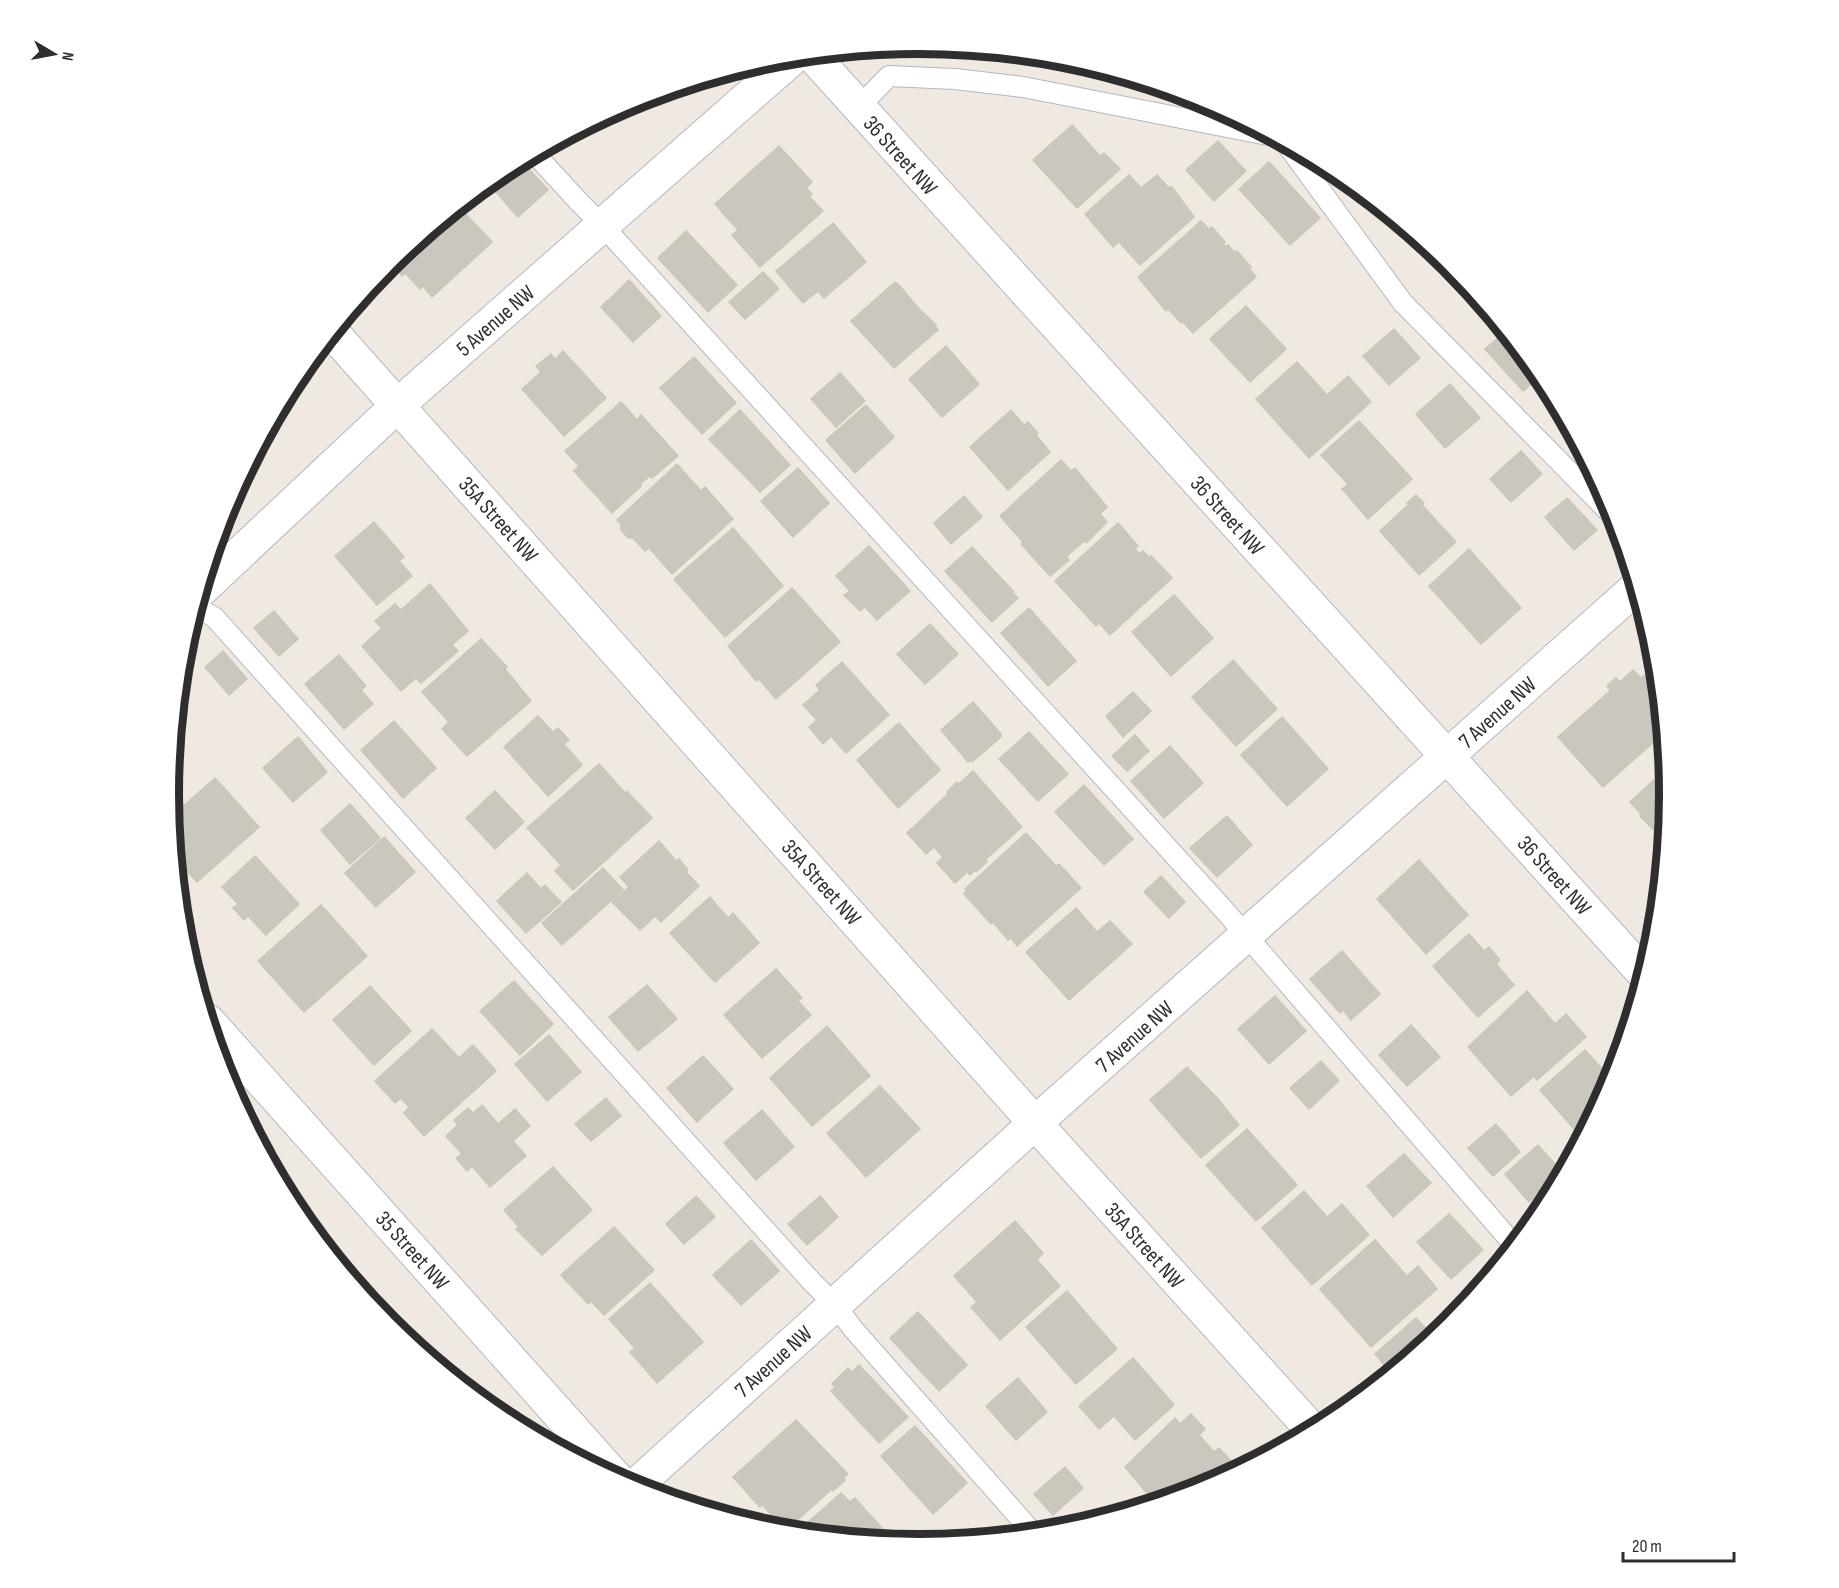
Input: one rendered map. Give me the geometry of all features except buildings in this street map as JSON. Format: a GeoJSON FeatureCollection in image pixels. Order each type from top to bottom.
{"type":"FeatureCollection","features":[{"type":"Feature","properties":{"kind":"street","name":"36 Street NW"},"geometry":{"type":"LineString","coordinates":[[817,61],[1638,967]]}},
{"type":"Feature","properties":{"kind":"street","name":"5 Avenue NW"},"geometry":{"type":"LineString","coordinates":[[211,581],[398,405],[603,226],[758,74]]}},
{"type":"Feature","properties":{"kind":"street","name":"35A Street NW"},"geometry":{"type":"LineString","coordinates":[[337,338],[1035,1123],[1307,1424]]}},
{"type":"Feature","properties":{"kind":"street","name":"7 Avenue NW"},"geometry":{"type":"LineString","coordinates":[[642,1480],[1035,1123],[1631,592]]}},
{"type":"Feature","properties":{"kind":"street","name":"35 Street NW"},"geometry":{"type":"LineString","coordinates":[[220,1034],[603,1463]]}},
{"type":"Feature","properties":{"kind":"lane"},"geometry":{"type":"LineString","coordinates":[[858,108],[889,76],[955,79],[1023,87],[1250,131]]}},
{"type":"Feature","properties":{"kind":"lane"},"geometry":{"type":"LineString","coordinates":[[1296,157],[1403,303],[1598,500]]}},
{"type":"Feature","properties":{"kind":"lane"},"geometry":{"type":"LineString","coordinates":[[540,159],[603,226],[1246,936],[1510,1240]]}},
{"type":"Feature","properties":{"kind":"lane"},"geometry":{"type":"LineString","coordinates":[[203,611],[213,617],[835,1305],[854,1330],[1027,1526]]}}]}
